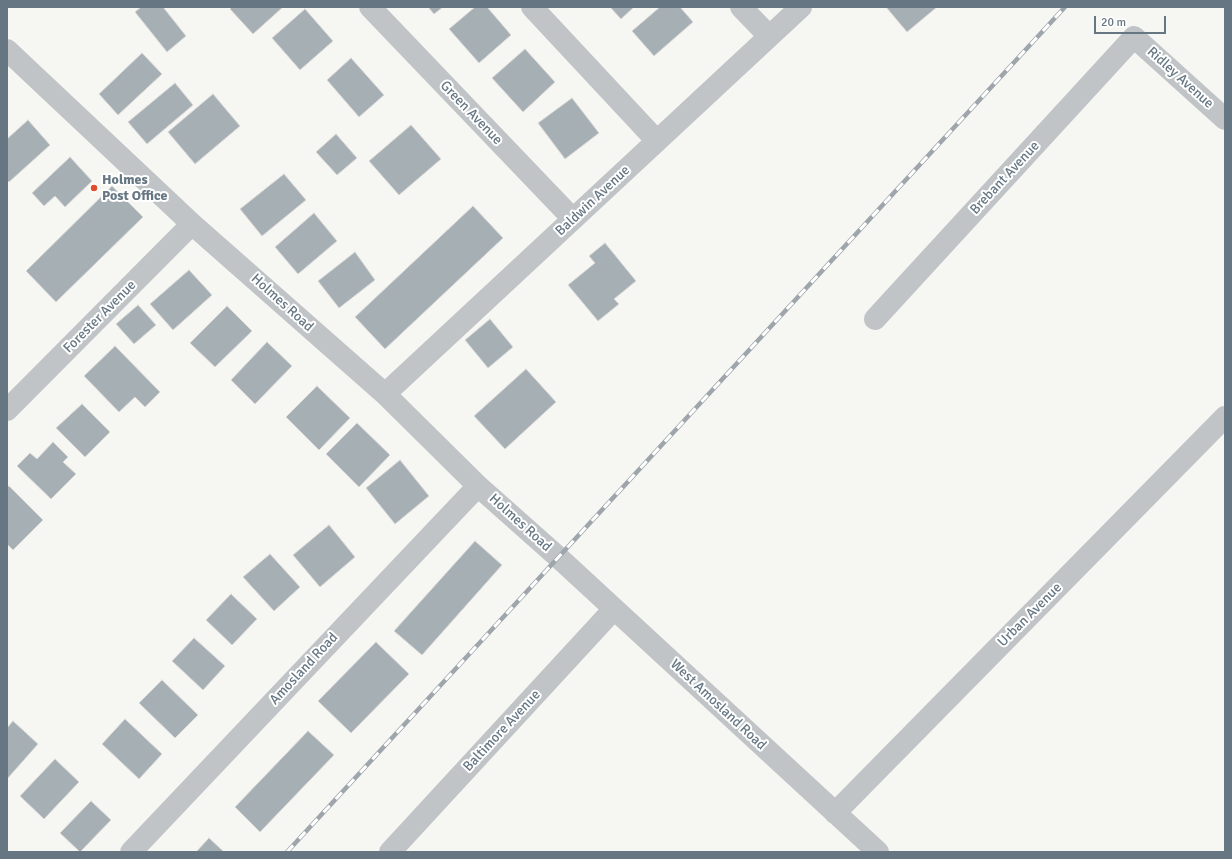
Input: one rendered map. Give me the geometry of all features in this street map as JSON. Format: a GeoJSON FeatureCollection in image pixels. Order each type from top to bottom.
{"type":"FeatureCollection","features":[{"type":"Feature","properties":{"kind":"street","name":"Green Avenue"},"geometry":{"type":"LineString","coordinates":[[370,7],[573,220]]}},
{"type":"Feature","properties":{"kind":"street"},"geometry":{"type":"LineString","coordinates":[[532,7],[657,141]]}},
{"type":"Feature","properties":{"kind":"street"},"geometry":{"type":"LineString","coordinates":[[741,7],[769,36]]}},
{"type":"Feature","properties":{"kind":"street","name":"Baldwin Avenue"},"geometry":{"type":"LineString","coordinates":[[385,394],[801,7]]}},
{"type":"Feature","properties":{"kind":"street","name":"Ridley Avenue"},"geometry":{"type":"LineString","coordinates":[[1134,37],[1225,119]]}},
{"type":"Feature","properties":{"kind":"street","name":"Brebant Avenue"},"geometry":{"type":"LineString","coordinates":[[875,318],[1134,37]]}},
{"type":"Feature","properties":{"kind":"street","name":"Holmes Road"},"geometry":{"type":"LineString","coordinates":[[7,50],[192,224],[385,394],[478,486],[558,557]]}},
{"type":"Feature","properties":{"kind":"street","name":"Forester Avenue"},"geometry":{"type":"LineString","coordinates":[[7,410],[192,224]]}},
{"type":"Feature","properties":{"kind":"street","name":"Urban Avenue"},"geometry":{"type":"LineString","coordinates":[[835,813],[1225,417]]}},
{"type":"Feature","properties":{"kind":"street","name":"Amosland Road"},"geometry":{"type":"LineString","coordinates":[[131,852],[478,486]]}},
{"type":"Feature","properties":{"kind":"street","name":"West Amosland Road"},"geometry":{"type":"LineString","coordinates":[[558,557],[878,852]]}},
{"type":"Feature","properties":{"kind":"street","name":"Baltimore Avenue"},"geometry":{"type":"LineString","coordinates":[[390,852],[614,610]]}},
{"type":"Feature","properties":{"kind":"building"},"geometry":{"type":"Polygon","coordinates":[[[141,7],[163,7],[186,36],[167,52],[135,12],[141,7]]]}},
{"type":"Feature","properties":{"kind":"building"},"geometry":{"type":"Polygon","coordinates":[[[232,7],[283,7],[253,34],[230,9],[232,7]]]}},
{"type":"Feature","properties":{"kind":"building"},"geometry":{"type":"Polygon","coordinates":[[[428,7],[443,7],[434,14],[428,7]]]}},
{"type":"Feature","properties":{"kind":"building"},"geometry":{"type":"Polygon","coordinates":[[[475,7],[487,7],[511,35],[479,63],[449,29],[475,7]]]}},
{"type":"Feature","properties":{"kind":"building"},"geometry":{"type":"Polygon","coordinates":[[[610,7],[634,7],[621,19],[610,7]]]}},
{"type":"Feature","properties":{"kind":"building"},"geometry":{"type":"Polygon","coordinates":[[[660,7],[680,7],[693,22],[654,56],[632,31],[660,7]]]}},
{"type":"Feature","properties":{"kind":"building"},"geometry":{"type":"Polygon","coordinates":[[[886,7],[937,7],[907,32],[886,7]]]}},
{"type":"Feature","properties":{"kind":"building"},"geometry":{"type":"Polygon","coordinates":[[[305,9],[333,41],[300,70],[272,38],[305,9]]]}},
{"type":"Feature","properties":{"kind":"building"},"geometry":{"type":"Polygon","coordinates":[[[525,49],[555,82],[523,112],[492,78],[525,49]]]}},
{"type":"Feature","properties":{"kind":"building"},"geometry":{"type":"Polygon","coordinates":[[[142,53],[162,74],[118,115],[99,94],[142,53]]]}},
{"type":"Feature","properties":{"kind":"building"},"geometry":{"type":"Polygon","coordinates":[[[351,58],[384,95],[359,117],[327,80],[351,58]]]}},
{"type":"Feature","properties":{"kind":"building"},"geometry":{"type":"Polygon","coordinates":[[[175,83],[193,105],[147,144],[128,122],[175,83]]]}},
{"type":"Feature","properties":{"kind":"building"},"geometry":{"type":"Polygon","coordinates":[[[213,94],[240,126],[195,164],[168,132],[213,94]]]}},
{"type":"Feature","properties":{"kind":"building"},"geometry":{"type":"Polygon","coordinates":[[[572,98],[599,133],[565,159],[538,123],[572,98]]]}},
{"type":"Feature","properties":{"kind":"building"},"geometry":{"type":"Polygon","coordinates":[[[28,120],[50,145],[9,182],[7,180],[7,139],[28,120]]]}},
{"type":"Feature","properties":{"kind":"building"},"geometry":{"type":"Polygon","coordinates":[[[411,125],[441,159],[399,195],[369,161],[411,125]]]}},
{"type":"Feature","properties":{"kind":"building"},"geometry":{"type":"Polygon","coordinates":[[[336,134],[357,158],[337,175],[316,152],[336,134]]]}},
{"type":"Feature","properties":{"kind":"building"},"geometry":{"type":"Polygon","coordinates":[[[70,157],[92,181],[65,207],[55,196],[44,206],[32,193],[70,157]]]}},
{"type":"Feature","properties":{"kind":"building"},"geometry":{"type":"Polygon","coordinates":[[[284,174],[306,200],[262,236],[240,209],[284,174]]]}},
{"type":"Feature","properties":{"kind":"building"},"geometry":{"type":"Polygon","coordinates":[[[112,186],[143,217],[56,302],[26,271],[112,186]]]}},
{"type":"Feature","properties":{"kind":"building"},"geometry":{"type":"Polygon","coordinates":[[[473,206],[503,238],[385,349],[355,317],[473,206]]]}},
{"type":"Feature","properties":{"kind":"building"},"geometry":{"type":"Polygon","coordinates":[[[314,213],[337,241],[298,274],[275,247],[314,213]]]}},
{"type":"Feature","properties":{"kind":"building"},"geometry":{"type":"Polygon","coordinates":[[[605,243],[636,281],[614,299],[619,304],[598,321],[568,285],[595,263],[589,256],[605,243]]]}},
{"type":"Feature","properties":{"kind":"building"},"geometry":{"type":"Polygon","coordinates":[[[355,252],[375,280],[339,308],[318,281],[355,252]]]}},
{"type":"Feature","properties":{"kind":"building"},"geometry":{"type":"Polygon","coordinates":[[[189,270],[212,295],[173,330],[150,304],[189,270]]]}},
{"type":"Feature","properties":{"kind":"building"},"geometry":{"type":"Polygon","coordinates":[[[138,305],[156,325],[134,344],[116,324],[138,305]]]}},
{"type":"Feature","properties":{"kind":"building"},"geometry":{"type":"Polygon","coordinates":[[[227,306],[252,331],[215,367],[190,343],[227,306]]]}},
{"type":"Feature","properties":{"kind":"building"},"geometry":{"type":"Polygon","coordinates":[[[490,319],[513,347],[488,368],[465,340],[490,319]]]}},
{"type":"Feature","properties":{"kind":"building"},"geometry":{"type":"Polygon","coordinates":[[[267,342],[292,366],[255,404],[231,380],[267,342]]]}},
{"type":"Feature","properties":{"kind":"building"},"geometry":{"type":"Polygon","coordinates":[[[115,346],[160,392],[145,407],[135,397],[119,412],[84,376],[115,346]]]}},
{"type":"Feature","properties":{"kind":"building"},"geometry":{"type":"Polygon","coordinates":[[[526,369],[556,402],[505,449],[474,416],[526,369]]]}},
{"type":"Feature","properties":{"kind":"building"},"geometry":{"type":"Polygon","coordinates":[[[317,386],[350,418],[319,450],[286,417],[317,386]]]}},
{"type":"Feature","properties":{"kind":"building"},"geometry":{"type":"Polygon","coordinates":[[[82,404],[110,432],[85,457],[56,428],[82,404]]]}},
{"type":"Feature","properties":{"kind":"building"},"geometry":{"type":"Polygon","coordinates":[[[357,423],[390,455],[359,487],[326,454],[357,423]]]}},
{"type":"Feature","properties":{"kind":"building"},"geometry":{"type":"Polygon","coordinates":[[[53,442],[68,457],[63,462],[76,474],[51,499],[17,466],[30,453],[37,459],[53,442]]]}},
{"type":"Feature","properties":{"kind":"building"},"geometry":{"type":"Polygon","coordinates":[[[400,460],[429,496],[395,524],[366,488],[400,460]]]}},
{"type":"Feature","properties":{"kind":"building"},"geometry":{"type":"Polygon","coordinates":[[[9,486],[43,520],[13,550],[7,544],[7,487],[9,486]]]}},
{"type":"Feature","properties":{"kind":"building"},"geometry":{"type":"Polygon","coordinates":[[[329,525],[355,557],[320,587],[293,555],[329,525]]]}},
{"type":"Feature","properties":{"kind":"building"},"geometry":{"type":"Polygon","coordinates":[[[475,541],[502,565],[422,655],[394,631],[475,541]]]}},
{"type":"Feature","properties":{"kind":"building"},"geometry":{"type":"Polygon","coordinates":[[[270,554],[300,587],[274,611],[243,577],[270,554]]]}},
{"type":"Feature","properties":{"kind":"building"},"geometry":{"type":"Polygon","coordinates":[[[231,594],[257,619],[232,645],[206,620],[231,594]]]}},
{"type":"Feature","properties":{"kind":"building"},"geometry":{"type":"Polygon","coordinates":[[[194,638],[225,666],[203,690],[172,661],[194,638]]]}},
{"type":"Feature","properties":{"kind":"building"},"geometry":{"type":"Polygon","coordinates":[[[376,642],[409,674],[351,733],[318,701],[376,642]]]}},
{"type":"Feature","properties":{"kind":"building"},"geometry":{"type":"Polygon","coordinates":[[[162,680],[198,715],[175,738],[139,703],[162,680]]]}},
{"type":"Feature","properties":{"kind":"building"},"geometry":{"type":"Polygon","coordinates":[[[125,719],[162,754],[139,779],[102,744],[125,719]]]}},
{"type":"Feature","properties":{"kind":"building"},"geometry":{"type":"Polygon","coordinates":[[[13,721],[38,744],[7,779],[7,728],[13,721]]]}},
{"type":"Feature","properties":{"kind":"building"},"geometry":{"type":"Polygon","coordinates":[[[308,731],[334,755],[260,832],[235,807],[308,731]]]}},
{"type":"Feature","properties":{"kind":"building"},"geometry":{"type":"Polygon","coordinates":[[[55,759],[79,782],[44,819],[20,796],[55,759]]]}},
{"type":"Feature","properties":{"kind":"building"},"geometry":{"type":"Polygon","coordinates":[[[91,801],[111,820],[80,852],[60,833],[91,801]]]}},
{"type":"Feature","properties":{"kind":"building"},"geometry":{"type":"Polygon","coordinates":[[[209,838],[224,852],[196,852],[209,838]]]}},
{"type":"Feature","properties":{"kind":"railway"},"geometry":{"type":"LineString","coordinates":[[287,852],[1065,7]]}},
{"type":"Feature","properties":{"kind":"place","name":"Holmes Post Office"},"geometry":{"type":"Point","coordinates":[94,188]}}]}
